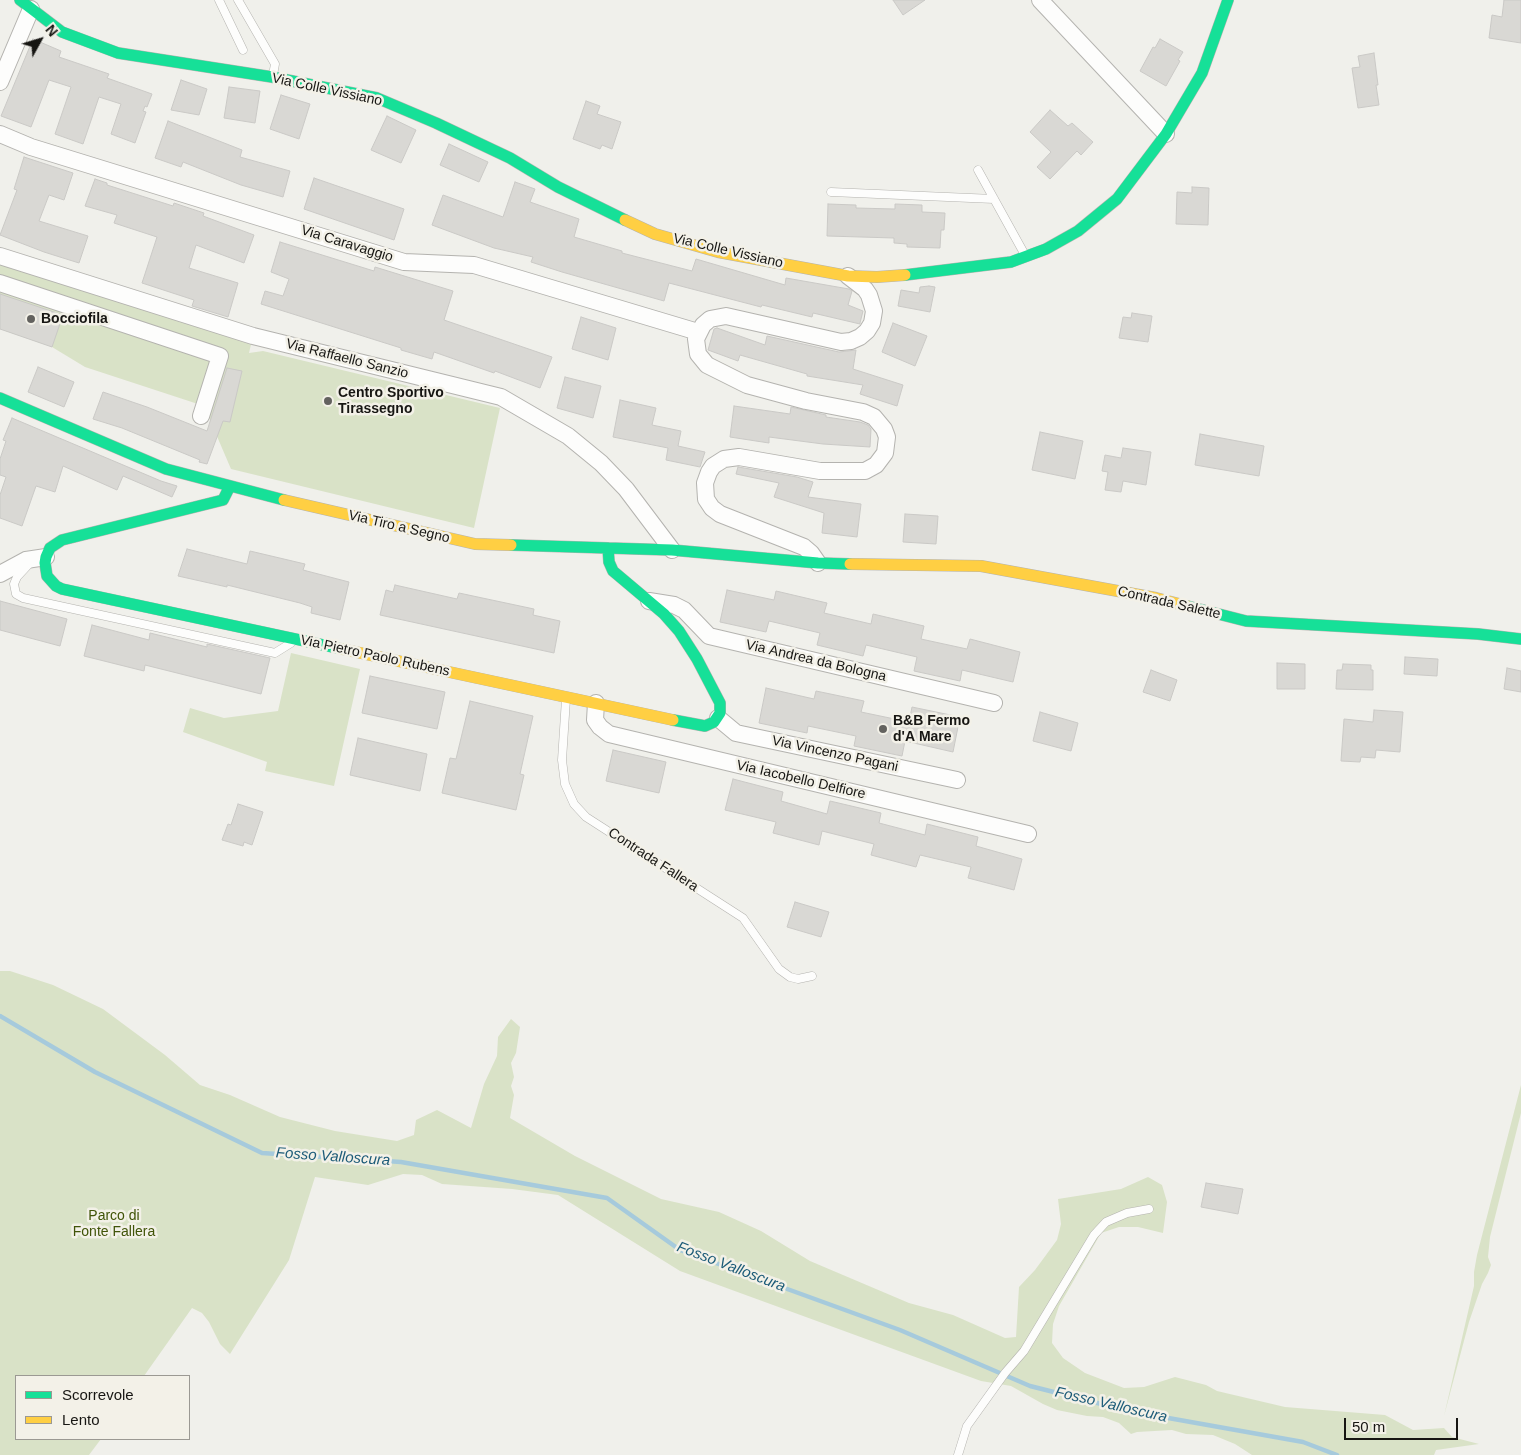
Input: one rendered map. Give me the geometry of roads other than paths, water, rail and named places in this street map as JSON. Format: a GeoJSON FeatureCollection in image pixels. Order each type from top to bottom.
{"type":"FeatureCollection","features":[{"type":"Feature","properties":{"kind":"street"},"geometry":{"type":"LineString","coordinates":[[1040,0],[1166,134]]}},
{"type":"Feature","properties":{"kind":"street","name":"Via Colle Vissiano"},"geometry":{"type":"LineString","coordinates":[[25,5],[62,32],[118,54],[272,77],[376,98],[510,158],[558,187],[655,234],[718,252],[848,276],[877,277],[910,275],[1011,262],[1046,249],[1078,231],[1117,199],[1166,134],[1202,73],[1228,0]]}},
{"type":"Feature","properties":{"kind":"street"},"geometry":{"type":"LineString","coordinates":[[0,82],[25,5]]}},
{"type":"Feature","properties":{"kind":"street","name":"Via Caravaggio"},"geometry":{"type":"LineString","coordinates":[[0,134],[31,146],[404,262],[474,265],[698,332]]}},
{"type":"Feature","properties":{"kind":"street","name":"Via Raffaello Sanzio"},"geometry":{"type":"LineString","coordinates":[[0,256],[253,336],[501,397],[568,436],[601,463],[626,489],[672,550]]}},
{"type":"Feature","properties":{"kind":"street"},"geometry":{"type":"LineString","coordinates":[[818,563],[804,547],[726,517],[716,511],[706,499],[704,491],[704,483],[709,472],[713,466],[724,459],[739,457],[820,471],[865,471],[876,465],[885,453],[887,437],[884,428],[869,414],[806,401],[747,385],[711,368],[702,360],[696,346],[698,332],[703,325],[710,319],[726,316],[841,342],[851,341],[860,337],[872,323],[874,311],[865,289],[848,276]]}},
{"type":"Feature","properties":{"kind":"street"},"geometry":{"type":"LineString","coordinates":[[0,283],[220,356],[201,416]]}},
{"type":"Feature","properties":{"kind":"street","name":"Via Tiro a Segno"},"geometry":{"type":"LineString","coordinates":[[0,398],[166,469],[475,544],[672,550],[818,563]]}},
{"type":"Feature","properties":{"kind":"street"},"geometry":{"type":"LineString","coordinates":[[0,574],[26,560],[40,557],[62,540],[223,500],[230,486]]}},
{"type":"Feature","properties":{"kind":"street"},"geometry":{"type":"LineString","coordinates":[[608,548],[609,562],[613,571],[664,614],[679,631],[705,671],[720,702],[718,718]]}},
{"type":"Feature","properties":{"kind":"street","name":"Via Pietro Paolo Rubens"},"geometry":{"type":"LineString","coordinates":[[40,557],[48,576],[56,586],[62,589],[701,725],[710,725],[718,718]]}},
{"type":"Feature","properties":{"kind":"street","name":"Contrada Salette"},"geometry":{"type":"LineString","coordinates":[[818,563],[981,566],[1156,598],[1246,621],[1478,634],[1521,639]]}},
{"type":"Feature","properties":{"kind":"street","name":"Via Andrea da Bologna"},"geometry":{"type":"LineString","coordinates":[[649,601],[684,610],[709,636],[994,703]]}},
{"type":"Feature","properties":{"kind":"street","name":"Via Iacobello Delfiore"},"geometry":{"type":"LineString","coordinates":[[596,703],[595,720],[609,734],[1028,834]]}},
{"type":"Feature","properties":{"kind":"street","name":"Via Vincenzo Pagani"},"geometry":{"type":"LineString","coordinates":[[718,718],[736,733],[957,780]]}},
{"type":"Feature","properties":{"kind":"lane"},"geometry":{"type":"LineString","coordinates":[[219,0],[243,50]]}},
{"type":"Feature","properties":{"kind":"lane"},"geometry":{"type":"LineString","coordinates":[[238,0],[275,64],[272,77]]}},
{"type":"Feature","properties":{"kind":"lane"},"geometry":{"type":"LineString","coordinates":[[978,170],[1026,256]]}},
{"type":"Feature","properties":{"kind":"lane"},"geometry":{"type":"LineString","coordinates":[[831,192],[994,199]]}},
{"type":"Feature","properties":{"kind":"lane"},"geometry":{"type":"LineString","coordinates":[[40,557],[17,577],[14,584],[16,594],[23,598],[276,653],[296,639]]}},
{"type":"Feature","properties":{"kind":"lane","name":"Contrada Fallera"},"geometry":{"type":"LineString","coordinates":[[566,697],[562,760],[565,784],[574,804],[586,817],[744,918],[779,969],[790,977],[798,979],[812,976]]}},
{"type":"Feature","properties":{"kind":"lane"},"geometry":{"type":"LineString","coordinates":[[958,1455],[967,1426],[1005,1373],[1024,1351],[1094,1235],[1106,1222],[1127,1213],[1149,1209]]}},
{"type":"Feature","properties":{"kind":"waterway","name":"Fosso Valloscura"},"geometry":{"type":"LineString","coordinates":[[0,1016],[95,1072],[262,1153],[401,1162],[607,1198],[680,1250],[900,1330],[1030,1386],[1129,1411],[1303,1442],[1337,1455]]}},
{"type":"Feature","properties":{"kind":"place","name":"Bocciofila"},"geometry":{"type":"Point","coordinates":[31,319]}},
{"type":"Feature","properties":{"kind":"place","name":"Centro Sportivo Tirassegno"},"geometry":{"type":"Point","coordinates":[328,401]}},
{"type":"Feature","properties":{"kind":"place","name":"B&B Fermo d'A Mare"},"geometry":{"type":"Point","coordinates":[883,729]}},
{"type":"Feature","properties":{"kind":"park label","name":"Parco di Fonte Fallera"},"geometry":{"type":"Point","coordinates":[114,1224]}}]}
